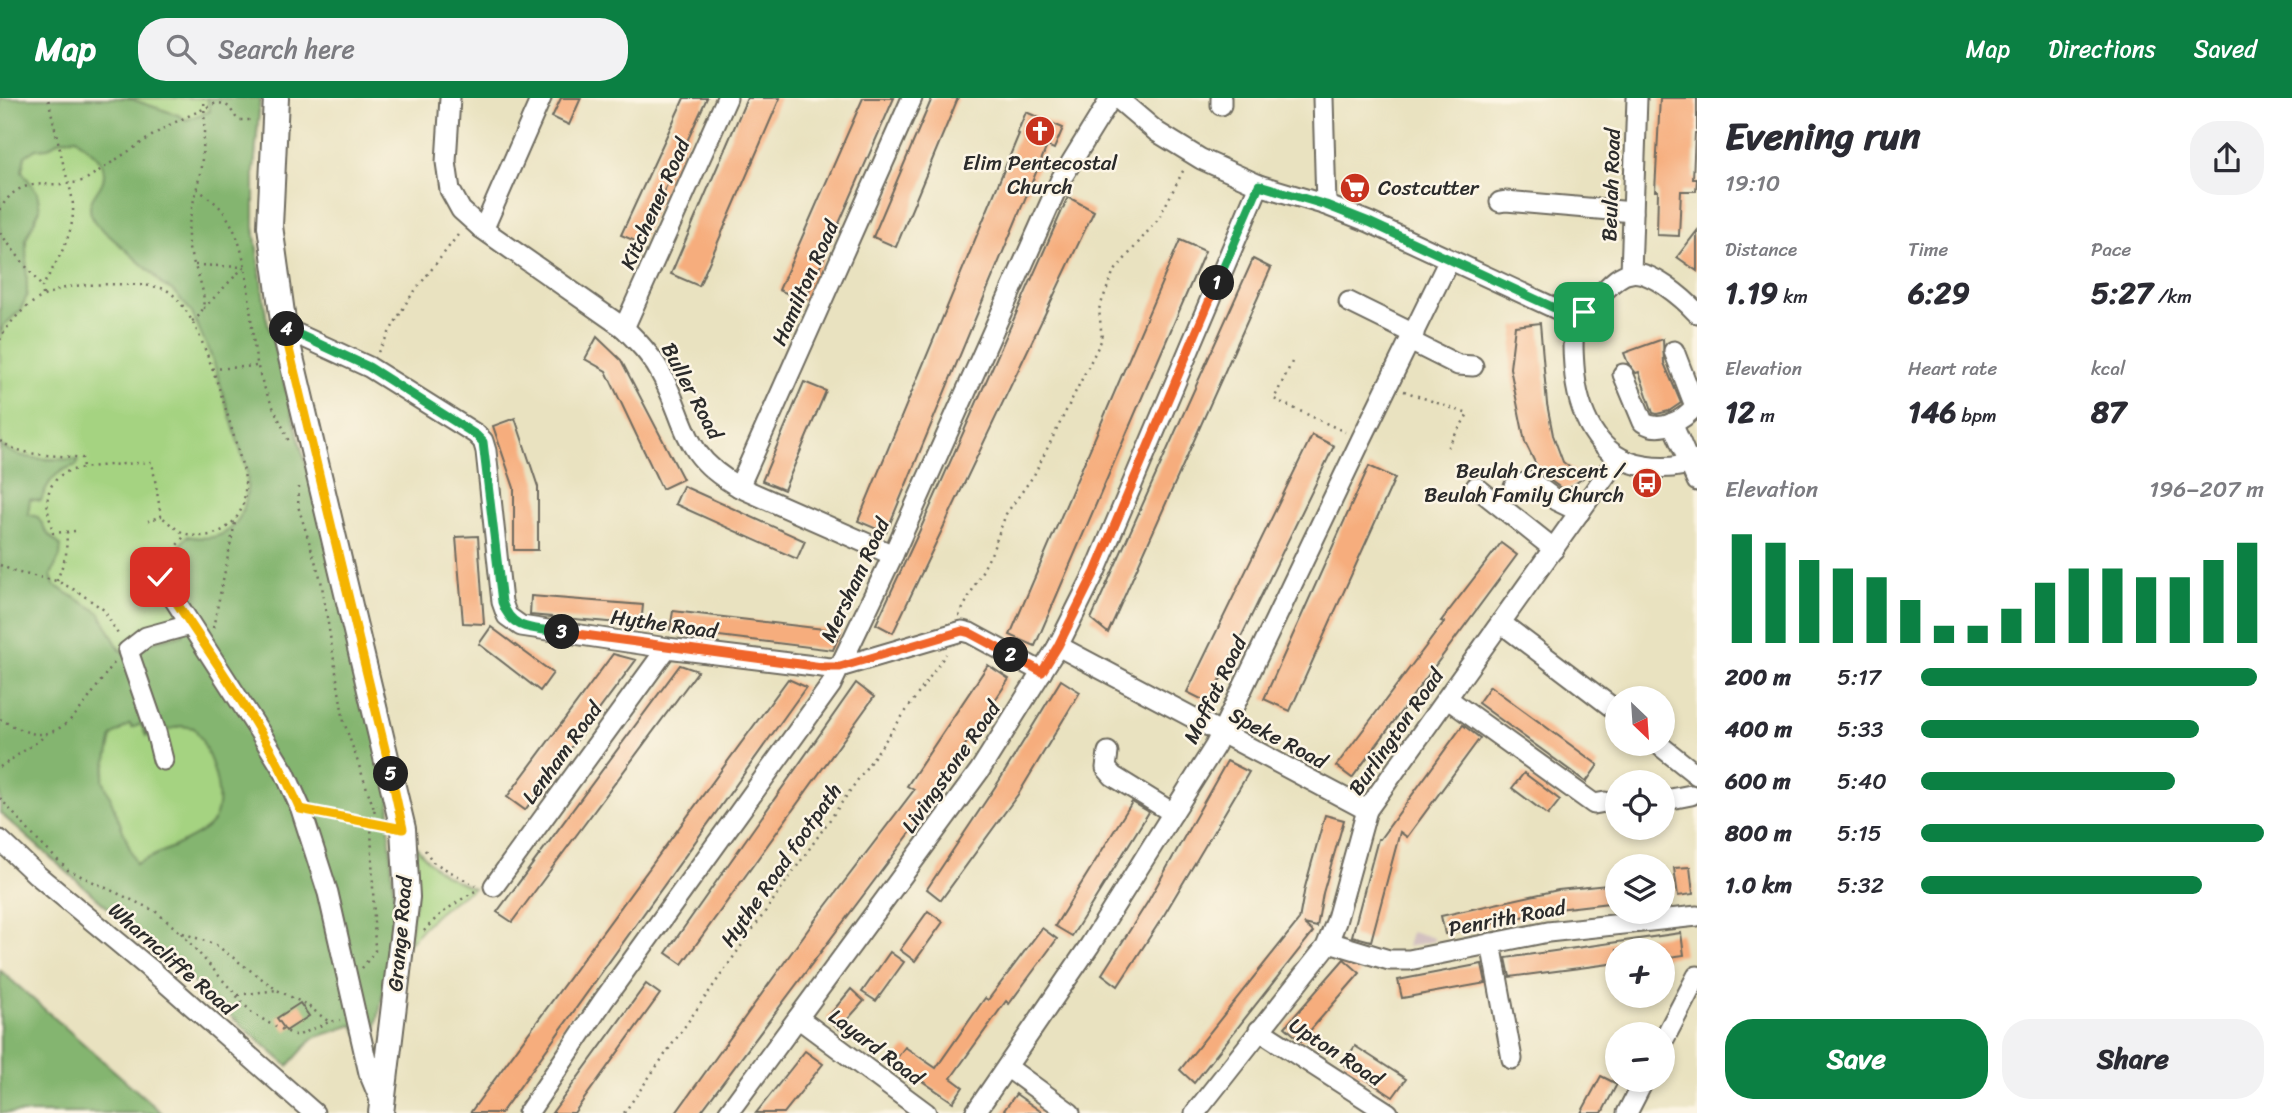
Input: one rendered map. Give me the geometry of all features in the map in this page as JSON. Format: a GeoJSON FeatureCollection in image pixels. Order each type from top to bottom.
{"type":"FeatureCollection","features":[{"type":"Feature","properties":{"kind":"main road","name":"Grange Road"},"geometry":{"type":"LineString","coordinates":[[276,98],[270,226],[284,328],[403,829],[407,897],[379,1109]]}},
{"type":"Feature","properties":{"kind":"street","name":"Buller Road"},"geometry":{"type":"LineString","coordinates":[[450,98],[446,127],[447,177],[457,204],[476,224],[624,328],[660,371],[676,412],[696,451],[722,477],[892,555]]}},
{"type":"Feature","properties":{"kind":"street"},"geometry":{"type":"LineString","coordinates":[[476,224],[487,221],[541,98]]}},
{"type":"Feature","properties":{"kind":"street","name":"Kitchener Road"},"geometry":{"type":"LineString","coordinates":[[624,328],[727,98]]}},
{"type":"Feature","properties":{"kind":"street","name":"Hamilton Road"},"geometry":{"type":"LineString","coordinates":[[739,487],[912,98]]}},
{"type":"Feature","properties":{"kind":"street","name":"Mersham Road"},"geometry":{"type":"LineString","coordinates":[[528,1113],[603,1001],[831,685],[1061,179],[1111,98]]}},
{"type":"Feature","properties":{"kind":"street"},"geometry":{"type":"LineString","coordinates":[[1117,98],[1141,120],[1191,154],[1259,185],[1326,205],[1578,319]]}},
{"type":"Feature","properties":{"kind":"street"},"geometry":{"type":"LineString","coordinates":[[1323,98],[1326,205]]}},
{"type":"Feature","properties":{"kind":"street","name":"Beulah Road"},"geometry":{"type":"LineString","coordinates":[[1630,273],[1637,98]]}},
{"type":"Feature","properties":{"kind":"street","name":"Livingstone Road"},"geometry":{"type":"LineString","coordinates":[[728,1113],[980,770],[1058,646],[1095,572],[1259,185]]}},
{"type":"Feature","properties":{"kind":"street"},"geometry":{"type":"LineString","coordinates":[[1500,202],[1633,212]]}},
{"type":"Feature","properties":{"kind":"street","name":"Moffat Road"},"geometry":{"type":"LineString","coordinates":[[975,1113],[1075,968],[1221,733],[1449,260]]}},
{"type":"Feature","properties":{"kind":"street"},"geometry":{"type":"LineString","coordinates":[[1672,423],[1695,468],[1653,468],[1618,458],[1594,434],[1579,401],[1574,361],[1575,331],[1578,319],[1613,282],[1630,273],[1648,276],[1659,282],[1697,313]]}},
{"type":"Feature","properties":{"kind":"street"},"geometry":{"type":"LineString","coordinates":[[1349,302],[1458,365],[1473,366]]}},
{"type":"Feature","properties":{"kind":"street","name":"Hythe Road"},"geometry":{"type":"LineString","coordinates":[[284,328],[369,367],[483,442],[502,602],[507,616],[521,626],[822,667],[840,667],[957,632]]}},
{"type":"Feature","properties":{"kind":"street"},"geometry":{"type":"LineString","coordinates":[[1623,374],[1646,425],[1658,427],[1686,417],[1695,406],[1674,351]]}},
{"type":"Feature","properties":{"kind":"street","name":"Burlington Road"},"geometry":{"type":"LineString","coordinates":[[1195,1113],[1329,942],[1367,810],[1618,458]]}},
{"type":"Feature","properties":{"kind":"street"},"geometry":{"type":"LineString","coordinates":[[1514,487],[1530,481],[1536,483],[1557,501],[1580,512]]}},
{"type":"Feature","properties":{"kind":"street"},"geometry":{"type":"LineString","coordinates":[[1476,487],[1480,493],[1554,549]]}},
{"type":"Feature","properties":{"kind":"street"},"geometry":{"type":"LineString","coordinates":[[160,577],[285,773],[300,809],[328,892],[379,1109]]}},
{"type":"Feature","properties":{"kind":"street"},"geometry":{"type":"LineString","coordinates":[[1502,623],[1605,702]]}},
{"type":"Feature","properties":{"kind":"street"},"geometry":{"type":"LineString","coordinates":[[163,760],[128,651],[146,637],[190,625]]}},
{"type":"Feature","properties":{"kind":"street"},"geometry":{"type":"LineString","coordinates":[[957,632],[970,633],[1042,672]]}},
{"type":"Feature","properties":{"kind":"street","name":"Speke Road"},"geometry":{"type":"LineString","coordinates":[[1058,646],[1367,810]]}},
{"type":"Feature","properties":{"kind":"street","name":"Lenham Road"},"geometry":{"type":"LineString","coordinates":[[494,886],[667,648]]}},
{"type":"Feature","properties":{"kind":"street"},"geometry":{"type":"LineString","coordinates":[[1448,699],[1594,804],[1605,802]]}},
{"type":"Feature","properties":{"kind":"street"},"geometry":{"type":"LineString","coordinates":[[1108,752],[1106,768],[1113,776],[1173,814]]}},
{"type":"Feature","properties":{"kind":"street"},"geometry":{"type":"LineString","coordinates":[[1673,756],[1697,775]]}},
{"type":"Feature","properties":{"kind":"street"},"geometry":{"type":"LineString","coordinates":[[1675,798],[1691,795]]}},
{"type":"Feature","properties":{"kind":"street","name":"Wharncliffe Road"},"geometry":{"type":"LineString","coordinates":[[0,841],[314,1113]]}},
{"type":"Feature","properties":{"kind":"street","name":"Penrith Road"},"geometry":{"type":"LineString","coordinates":[[1329,942],[1398,961],[1581,927],[1697,916]]}},
{"type":"Feature","properties":{"kind":"street"},"geometry":{"type":"LineString","coordinates":[[1491,943],[1512,1059]]}},
{"type":"Feature","properties":{"kind":"street"},"geometry":{"type":"LineString","coordinates":[[1673,1022],[1697,976]]}},
{"type":"Feature","properties":{"kind":"street","name":"Layard Road"},"geometry":{"type":"LineString","coordinates":[[798,1018],[926,1113]]}},
{"type":"Feature","properties":{"kind":"street","name":"Upton Road"},"geometry":{"type":"LineString","coordinates":[[1259,1030],[1388,1113]]}},
{"type":"Feature","properties":{"kind":"street"},"geometry":{"type":"LineString","coordinates":[[1007,1067],[1070,1113]]}},
{"type":"Feature","properties":{"kind":"street"},"geometry":{"type":"LineString","coordinates":[[1627,1113],[1638,1092]]}},
{"type":"Feature","properties":{"kind":"path"},"geometry":{"type":"LineString","coordinates":[[42,287],[57,261],[71,225],[73,205],[71,185],[64,167],[48,98]]}},
{"type":"Feature","properties":{"kind":"path"},"geometry":{"type":"LineString","coordinates":[[203,309],[204,298],[188,241],[201,169],[204,98]]}},
{"type":"Feature","properties":{"kind":"path"},"geometry":{"type":"LineString","coordinates":[[0,210],[5,200],[20,186],[71,185],[85,180],[167,125],[216,103],[225,103],[238,120],[258,120]]}},
{"type":"Feature","properties":{"kind":"path","name":"Hythe Road footpath"},"geometry":{"type":"LineString","coordinates":[[624,1113],[938,669],[955,639],[959,614],[992,552],[1006,513],[1034,475],[1102,339],[1098,309],[1113,273],[1159,218],[1191,154]]}},
{"type":"Feature","properties":{"kind":"path"},"geometry":{"type":"LineString","coordinates":[[197,189],[222,209],[237,239],[244,267]]}},
{"type":"Feature","properties":{"kind":"path"},"geometry":{"type":"LineString","coordinates":[[369,367],[408,300],[476,224]]}},
{"type":"Feature","properties":{"kind":"path"},"geometry":{"type":"LineString","coordinates":[[0,233],[42,287],[43,295]]}},
{"type":"Feature","properties":{"kind":"path"},"geometry":{"type":"LineString","coordinates":[[195,265],[244,267]]}},
{"type":"Feature","properties":{"kind":"path"},"geometry":{"type":"LineString","coordinates":[[192,321],[244,267]]}},
{"type":"Feature","properties":{"kind":"path"},"geometry":{"type":"LineString","coordinates":[[0,340],[7,327],[23,310],[43,295],[72,286],[108,284],[163,288],[171,293],[192,321],[212,369],[243,471],[244,501],[236,518],[208,652]]}},
{"type":"Feature","properties":{"kind":"path"},"geometry":{"type":"LineString","coordinates":[[1292,362],[1274,398],[1361,440]]}},
{"type":"Feature","properties":{"kind":"path"},"geometry":{"type":"LineString","coordinates":[[212,369],[257,366]]}},
{"type":"Feature","properties":{"kind":"path"},"geometry":{"type":"LineString","coordinates":[[1388,384],[1414,396],[1468,414],[1447,448]]}},
{"type":"Feature","properties":{"kind":"path"},"geometry":{"type":"LineString","coordinates":[[0,441],[25,454],[82,458],[83,469]]}},
{"type":"Feature","properties":{"kind":"path"},"geometry":{"type":"LineString","coordinates":[[75,531],[53,533],[47,502],[54,482],[66,472],[121,463],[152,462],[161,516],[186,534],[214,535],[223,531],[236,518]]}},
{"type":"Feature","properties":{"kind":"path"},"geometry":{"type":"LineString","coordinates":[[299,487],[298,506],[321,580],[344,722],[374,811]]}},
{"type":"Feature","properties":{"kind":"path"},"geometry":{"type":"LineString","coordinates":[[148,521],[161,516]]}},
{"type":"Feature","properties":{"kind":"path"},"geometry":{"type":"LineString","coordinates":[[57,581],[66,555],[66,531]]}},
{"type":"Feature","properties":{"kind":"path"},"geometry":{"type":"LineString","coordinates":[[160,577],[160,567],[186,534]]}},
{"type":"Feature","properties":{"kind":"path"},"geometry":{"type":"LineString","coordinates":[[0,565],[15,572],[57,581],[78,591],[104,610],[128,651],[118,657],[60,729],[46,734],[34,733],[0,719]]}},
{"type":"Feature","properties":{"kind":"path"},"geometry":{"type":"LineString","coordinates":[[0,767],[46,734]]}},
{"type":"Feature","properties":{"kind":"path"},"geometry":{"type":"LineString","coordinates":[[0,798],[68,870],[155,911],[180,932],[251,1012],[272,1025],[298,1036],[329,1022],[357,1018]]}},
{"type":"Feature","properties":{"kind":"path"},"geometry":{"type":"LineString","coordinates":[[300,809],[403,829]]}},
{"type":"Feature","properties":{"kind":"path"},"geometry":{"type":"LineString","coordinates":[[349,985],[375,951],[371,824]]}},
{"type":"Feature","properties":{"kind":"path"},"geometry":{"type":"LineString","coordinates":[[423,932],[460,900],[481,888],[457,878],[433,862],[425,851]]}},
{"type":"Feature","properties":{"kind":"path"},"geometry":{"type":"LineString","coordinates":[[180,932],[216,945],[277,990],[307,1005],[329,1022]]}},
{"type":"Feature","properties":{"kind":"path"},"geometry":{"type":"LineString","coordinates":[[237,995],[277,990]]}},
{"type":"Feature","properties":{"kind":"shaded area"},"geometry":{"type":"Polygon","coordinates":[[[1411,931],[1434,938],[1434,941],[1407,947],[1411,931]]]}},
{"type":"Feature","properties":{"kind":"green space"},"geometry":{"type":"Polygon","coordinates":[[[0,98],[260,98],[254,170],[254,228],[266,316],[386,764],[390,801],[389,827],[352,1025],[313,1038],[288,1066],[0,813],[0,98]]]}},
{"type":"Feature","properties":{"kind":"green space"},"geometry":{"type":"Polygon","coordinates":[[[0,98],[128,98],[186,120],[210,111],[207,98],[260,98],[254,170],[254,228],[266,316],[386,764],[396,926],[371,1055],[353,1025],[313,1038],[288,1066],[0,813],[0,445],[18,455],[28,457],[78,460],[77,465],[54,477],[41,501],[30,499],[28,514],[38,517],[48,534],[61,546],[60,556],[51,575],[54,585],[99,612],[120,650],[139,663],[140,651],[150,642],[183,635],[179,595],[165,566],[187,536],[217,536],[236,523],[246,501],[247,472],[213,360],[191,311],[172,290],[162,285],[96,224],[90,207],[102,183],[103,167],[95,155],[76,138],[60,140],[48,148],[36,149],[25,156],[22,171],[37,192],[40,209],[26,239],[27,296],[20,311],[4,325],[0,334],[0,98]],[[130,724],[112,736],[103,779],[136,864],[186,841],[209,826],[215,817],[218,791],[211,762],[194,728],[181,726],[146,736],[141,724],[132,728],[130,724]]]}},
{"type":"Feature","properties":{"kind":"green space"},"geometry":{"type":"Polygon","coordinates":[[[416,846],[441,872],[474,888],[438,913],[408,945],[416,896],[416,846]]]}},
{"type":"Feature","properties":{"kind":"green space"},"geometry":{"type":"Polygon","coordinates":[[[0,970],[162,1113],[0,1113],[0,970]]]}},
{"type":"Feature","properties":{"kind":"building"},"geometry":{"type":"Polygon","coordinates":[[[561,98],[581,98],[569,125],[552,117],[561,98]]]}},
{"type":"Feature","properties":{"kind":"building"},"geometry":{"type":"Polygon","coordinates":[[[684,98],[707,98],[640,243],[621,235],[684,98]]]}},
{"type":"Feature","properties":{"kind":"building"},"geometry":{"type":"Polygon","coordinates":[[[747,98],[780,98],[699,286],[671,274],[747,98]]]}},
{"type":"Feature","properties":{"kind":"building"},"geometry":{"type":"Polygon","coordinates":[[[863,98],[894,98],[805,301],[779,290],[863,98]]]}},
{"type":"Feature","properties":{"kind":"building"},"geometry":{"type":"Polygon","coordinates":[[[932,98],[958,98],[896,247],[873,237],[932,98]]]}},
{"type":"Feature","properties":{"kind":"building"},"geometry":{"type":"Polygon","coordinates":[[[1660,98],[1697,98],[1693,179],[1697,179],[1696,191],[1681,191],[1679,236],[1657,235],[1658,191],[1655,191],[1660,98]]]}},
{"type":"Feature","properties":{"kind":"building"},"geometry":{"type":"Polygon","coordinates":[[[1026,112],[1063,128],[1054,149],[1047,146],[886,533],[858,521],[1026,112]]]}},
{"type":"Feature","properties":{"kind":"building"},"geometry":{"type":"Polygon","coordinates":[[[1068,197],[1094,211],[893,633],[876,624],[1068,197]]]}},
{"type":"Feature","properties":{"kind":"building"},"geometry":{"type":"Polygon","coordinates":[[[1697,231],[1697,271],[1677,257],[1697,231]]]}},
{"type":"Feature","properties":{"kind":"building"},"geometry":{"type":"Polygon","coordinates":[[[1180,240],[1205,251],[1035,646],[1010,635],[1180,240]]]}},
{"type":"Feature","properties":{"kind":"building"},"geometry":{"type":"Polygon","coordinates":[[[1253,259],[1271,268],[1108,633],[1091,619],[1253,259]]]}},
{"type":"Feature","properties":{"kind":"building"},"geometry":{"type":"Polygon","coordinates":[[[1540,323],[1547,404],[1553,435],[1563,462],[1583,478],[1565,491],[1540,473],[1525,442],[1510,368],[1515,326],[1540,323]]]}},
{"type":"Feature","properties":{"kind":"building"},"geometry":{"type":"Polygon","coordinates":[[[597,337],[621,360],[683,479],[662,489],[606,371],[585,359],[597,337]]]}},
{"type":"Feature","properties":{"kind":"building"},"geometry":{"type":"Polygon","coordinates":[[[1663,339],[1664,363],[1681,403],[1669,411],[1657,414],[1653,413],[1639,372],[1636,373],[1628,363],[1624,353],[1663,339]]]}},
{"type":"Feature","properties":{"kind":"building"},"geometry":{"type":"Polygon","coordinates":[[[804,382],[826,391],[784,490],[762,481],[804,382]]]}},
{"type":"Feature","properties":{"kind":"building"},"geometry":{"type":"Polygon","coordinates":[[[515,418],[538,487],[538,550],[514,550],[514,488],[493,426],[515,418]]]}},
{"type":"Feature","properties":{"kind":"building"},"geometry":{"type":"Polygon","coordinates":[[[1312,435],[1334,446],[1209,703],[1187,692],[1312,435]]]}},
{"type":"Feature","properties":{"kind":"building"},"geometry":{"type":"Polygon","coordinates":[[[1369,466],[1395,478],[1290,711],[1264,699],[1369,466]]]}},
{"type":"Feature","properties":{"kind":"building"},"geometry":{"type":"Polygon","coordinates":[[[683,486],[805,541],[797,559],[675,504],[683,486]]]}},
{"type":"Feature","properties":{"kind":"building"},"geometry":{"type":"Polygon","coordinates":[[[478,536],[484,624],[463,623],[456,537],[478,536]]]}},
{"type":"Feature","properties":{"kind":"building"},"geometry":{"type":"Polygon","coordinates":[[[1501,543],[1517,555],[1352,778],[1336,766],[1501,543]]]}},
{"type":"Feature","properties":{"kind":"building"},"geometry":{"type":"Polygon","coordinates":[[[531,596],[643,605],[641,625],[530,615],[531,596]]]}},
{"type":"Feature","properties":{"kind":"building"},"geometry":{"type":"Polygon","coordinates":[[[673,611],[841,631],[833,650],[670,630],[673,611]]]}},
{"type":"Feature","properties":{"kind":"building"},"geometry":{"type":"Polygon","coordinates":[[[491,627],[553,673],[540,691],[479,644],[491,627]]]}},
{"type":"Feature","properties":{"kind":"building"},"geometry":{"type":"Polygon","coordinates":[[[613,654],[636,660],[525,810],[507,797],[613,654]]]}},
{"type":"Feature","properties":{"kind":"building"},"geometry":{"type":"Polygon","coordinates":[[[680,665],[698,671],[512,922],[497,912],[680,665]]]}},
{"type":"Feature","properties":{"kind":"building"},"geometry":{"type":"Polygon","coordinates":[[[988,665],[1009,679],[919,815],[922,817],[700,1113],[676,1113],[812,924],[914,790],[907,786],[988,665]]]}},
{"type":"Feature","properties":{"kind":"building"},"geometry":{"type":"Polygon","coordinates":[[[788,679],[806,687],[501,1113],[470,1113],[788,679]]]}},
{"type":"Feature","properties":{"kind":"building"},"geometry":{"type":"Polygon","coordinates":[[[1061,680],[1080,692],[1019,793],[941,900],[927,889],[999,781],[1061,680]]]}},
{"type":"Feature","properties":{"kind":"building"},"geometry":{"type":"Polygon","coordinates":[[[856,683],[874,697],[682,964],[666,953],[856,683]]]}},
{"type":"Feature","properties":{"kind":"building"},"geometry":{"type":"Polygon","coordinates":[[[1490,686],[1598,765],[1586,782],[1478,703],[1490,686]]]}},
{"type":"Feature","properties":{"kind":"building"},"geometry":{"type":"Polygon","coordinates":[[[1463,725],[1480,738],[1407,837],[1400,832],[1371,941],[1352,936],[1378,839],[1463,725]]]}},
{"type":"Feature","properties":{"kind":"building"},"geometry":{"type":"Polygon","coordinates":[[[1227,761],[1249,772],[1164,915],[1118,986],[1102,974],[1147,903],[1227,761]]]}},
{"type":"Feature","properties":{"kind":"building"},"geometry":{"type":"Polygon","coordinates":[[[1524,773],[1560,800],[1548,815],[1512,788],[1524,773]]]}},
{"type":"Feature","properties":{"kind":"building"},"geometry":{"type":"Polygon","coordinates":[[[1132,802],[1149,812],[1072,936],[1055,926],[1132,802]]]}},
{"type":"Feature","properties":{"kind":"building"},"geometry":{"type":"Polygon","coordinates":[[[1325,815],[1344,820],[1323,893],[1317,927],[1304,924],[1313,932],[1194,1083],[1180,1070],[1299,920],[1305,887],[1325,815]]]}},
{"type":"Feature","properties":{"kind":"building"},"geometry":{"type":"Polygon","coordinates":[[[1690,867],[1693,894],[1678,896],[1675,868],[1690,867]]]}},
{"type":"Feature","properties":{"kind":"building"},"geometry":{"type":"Polygon","coordinates":[[[1605,885],[1605,903],[1558,909],[1445,934],[1441,916],[1558,890],[1605,885]]]}},
{"type":"Feature","properties":{"kind":"building"},"geometry":{"type":"Polygon","coordinates":[[[928,911],[943,922],[915,961],[900,950],[928,911]]]}},
{"type":"Feature","properties":{"kind":"building"},"geometry":{"type":"Polygon","coordinates":[[[1042,928],[1057,939],[1009,1004],[1006,1001],[951,1078],[963,1087],[953,1102],[894,1062],[905,1047],[936,1068],[985,998],[988,1000],[1042,928]]]}},
{"type":"Feature","properties":{"kind":"building"},"geometry":{"type":"Polygon","coordinates":[[[1681,933],[1684,955],[1675,956],[1675,938],[1646,938],[1681,933]]]}},
{"type":"Feature","properties":{"kind":"building"},"geometry":{"type":"Polygon","coordinates":[[[1605,944],[1605,965],[1510,977],[1506,958],[1605,944]]]}},
{"type":"Feature","properties":{"kind":"building"},"geometry":{"type":"Polygon","coordinates":[[[890,952],[904,962],[876,1001],[862,992],[890,952]]]}},
{"type":"Feature","properties":{"kind":"building"},"geometry":{"type":"Polygon","coordinates":[[[1344,959],[1360,973],[1301,1041],[1285,1027],[1344,959]]]}},
{"type":"Feature","properties":{"kind":"building"},"geometry":{"type":"Polygon","coordinates":[[[1482,964],[1486,983],[1402,998],[1398,980],[1482,964]]]}},
{"type":"Feature","properties":{"kind":"building"},"geometry":{"type":"Polygon","coordinates":[[[646,984],[660,994],[574,1113],[552,1113],[646,984]]]}},
{"type":"Feature","properties":{"kind":"building"},"geometry":{"type":"Polygon","coordinates":[[[851,989],[864,1001],[839,1029],[827,1018],[851,989]]]}},
{"type":"Feature","properties":{"kind":"building"},"geometry":{"type":"Polygon","coordinates":[[[300,1003],[309,1016],[286,1031],[277,1018],[300,1003]]]}},
{"type":"Feature","properties":{"kind":"building"},"geometry":{"type":"Polygon","coordinates":[[[1355,1046],[1406,1079],[1393,1097],[1343,1064],[1355,1046]]]}},
{"type":"Feature","properties":{"kind":"building"},"geometry":{"type":"Polygon","coordinates":[[[805,1051],[823,1064],[784,1113],[756,1113],[805,1051]]]}},
{"type":"Feature","properties":{"kind":"building"},"geometry":{"type":"Polygon","coordinates":[[[1601,1076],[1605,1078],[1605,1092],[1613,1092],[1602,1113],[1581,1113],[1601,1076]]]}},
{"type":"Feature","properties":{"kind":"building"},"geometry":{"type":"Polygon","coordinates":[[[1016,1094],[1043,1113],[1002,1113],[1016,1094]]]}},
{"type":"Feature","properties":{"kind":"place","name":"Elim Pentecostal Church"},"geometry":{"type":"Point","coordinates":[1040,131]}},
{"type":"Feature","properties":{"kind":"place","name":"Costcutter"},"geometry":{"type":"Point","coordinates":[1355,188]}},
{"type":"Feature","properties":{"kind":"place","name":"Beulah Crescent / Beulah Family Church"},"geometry":{"type":"Point","coordinates":[1647,483]}},
{"type":"Feature","properties":{"kind":"route"},"geometry":{"type":"LineString","coordinates":[[160,577],[285,773],[300,809],[403,829],[284,328],[369,367],[483,442],[502,602],[507,616],[521,626],[667,648],[830,668],[962,631],[1042,672],[1095,572],[1259,185],[1326,205],[1369,222],[1578,319],[1584,312]]}}]}
